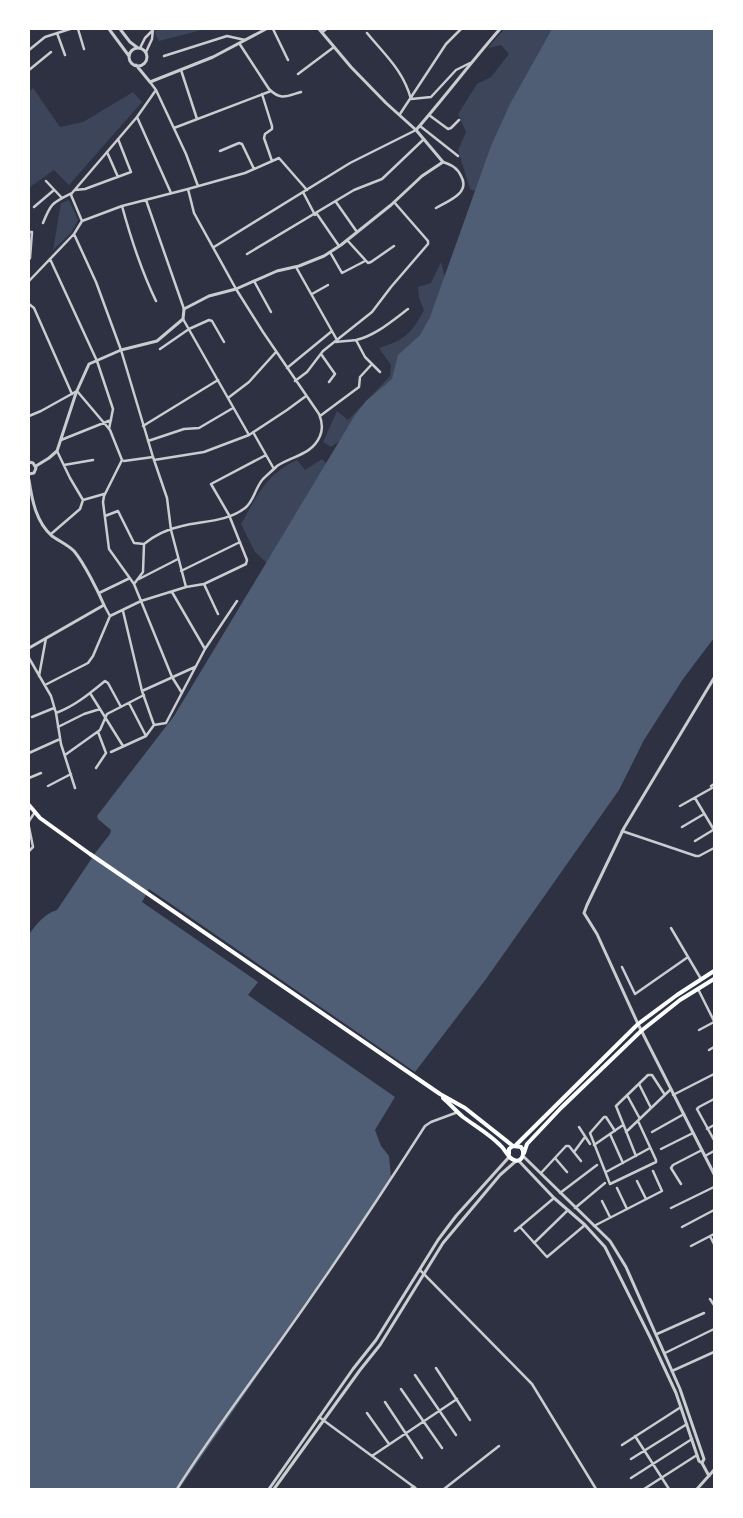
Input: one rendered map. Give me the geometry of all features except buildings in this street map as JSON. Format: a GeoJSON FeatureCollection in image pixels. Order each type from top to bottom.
{"type":"FeatureCollection","features":[{"type":"Feature","properties":{"kind":"main road"},"geometry":{"type":"LineString","coordinates":[[29,804],[40,818],[90,854],[440,1094],[465,1108],[514,1145],[520,1147],[523,1154]]}},
{"type":"Feature","properties":{"kind":"main road"},"geometry":{"type":"LineString","coordinates":[[509,1155],[509,1149],[638,1024],[714,971]]}},
{"type":"Feature","properties":{"kind":"main road"},"geometry":{"type":"LineString","coordinates":[[440,1094],[458,1112],[501,1145],[509,1155],[517,1160],[523,1154],[527,1144],[548,1122],[641,1031],[680,1000],[714,979]]}},
{"type":"Feature","properties":{"kind":"street"},"geometry":{"type":"LineString","coordinates":[[29,50],[45,37],[70,29]]}},
{"type":"Feature","properties":{"kind":"street"},"geometry":{"type":"LineString","coordinates":[[78,29],[84,49]]}},
{"type":"Feature","properties":{"kind":"street"},"geometry":{"type":"LineString","coordinates":[[109,29],[130,57],[131,62],[136,65],[156,90],[186,154],[198,186]]}},
{"type":"Feature","properties":{"kind":"street"},"geometry":{"type":"LineString","coordinates":[[120,29],[130,42],[146,52]]}},
{"type":"Feature","properties":{"kind":"street"},"geometry":{"type":"LineString","coordinates":[[130,57],[131,52],[139,48],[153,29]]}},
{"type":"Feature","properties":{"kind":"street"},"geometry":{"type":"LineString","coordinates":[[136,65],[139,66],[144,63],[147,58],[146,52],[152,39],[153,29]]}},
{"type":"Feature","properties":{"kind":"street"},"geometry":{"type":"LineString","coordinates":[[150,82],[213,57],[266,29]]}},
{"type":"Feature","properties":{"kind":"street"},"geometry":{"type":"LineString","coordinates":[[273,29],[288,60]]}},
{"type":"Feature","properties":{"kind":"street"},"geometry":{"type":"LineString","coordinates":[[319,29],[334,48],[416,130],[443,162],[456,168],[464,181],[463,190],[436,208]]}},
{"type":"Feature","properties":{"kind":"street"},"geometry":{"type":"LineString","coordinates":[[322,32],[326,29]]}},
{"type":"Feature","properties":{"kind":"street"},"geometry":{"type":"LineString","coordinates":[[400,114],[446,44],[461,29]]}},
{"type":"Feature","properties":{"kind":"street"},"geometry":{"type":"LineString","coordinates":[[214,247],[350,163],[416,130],[500,29]]}},
{"type":"Feature","properties":{"kind":"street"},"geometry":{"type":"LineString","coordinates":[[57,33],[64,55]]}},
{"type":"Feature","properties":{"kind":"street"},"geometry":{"type":"LineString","coordinates":[[367,33],[402,75],[411,99]]}},
{"type":"Feature","properties":{"kind":"street"},"geometry":{"type":"LineString","coordinates":[[164,56],[228,36],[245,40]]}},
{"type":"Feature","properties":{"kind":"street"},"geometry":{"type":"LineString","coordinates":[[239,43],[271,91],[280,97],[301,92]]}},
{"type":"Feature","properties":{"kind":"street"},"geometry":{"type":"LineString","coordinates":[[298,74],[334,48]]}},
{"type":"Feature","properties":{"kind":"street"},"geometry":{"type":"LineString","coordinates":[[29,70],[51,52]]}},
{"type":"Feature","properties":{"kind":"street"},"geometry":{"type":"LineString","coordinates":[[411,99],[433,96],[456,70],[470,63]]}},
{"type":"Feature","properties":{"kind":"street"},"geometry":{"type":"LineString","coordinates":[[181,70],[197,119]]}},
{"type":"Feature","properties":{"kind":"street"},"geometry":{"type":"LineString","coordinates":[[82,221],[71,195],[137,116],[156,90]]}},
{"type":"Feature","properties":{"kind":"street"},"geometry":{"type":"LineString","coordinates":[[174,128],[271,91]]}},
{"type":"Feature","properties":{"kind":"street"},"geometry":{"type":"LineString","coordinates":[[262,94],[272,126],[272,129],[265,134],[264,138],[272,161]]}},
{"type":"Feature","properties":{"kind":"street"},"geometry":{"type":"LineString","coordinates":[[429,115],[448,129],[459,120]]}},
{"type":"Feature","properties":{"kind":"street"},"geometry":{"type":"LineString","coordinates":[[137,116],[171,193]]}},
{"type":"Feature","properties":{"kind":"street"},"geometry":{"type":"LineString","coordinates":[[419,126],[458,156]]}},
{"type":"Feature","properties":{"kind":"street"},"geometry":{"type":"LineString","coordinates":[[43,223],[51,205],[62,198],[73,192],[130,173],[132,170],[118,138]]}},
{"type":"Feature","properties":{"kind":"street"},"geometry":{"type":"LineString","coordinates":[[247,254],[354,190],[382,179],[424,139]]}},
{"type":"Feature","properties":{"kind":"street"},"geometry":{"type":"LineString","coordinates":[[220,151],[239,143],[242,144],[254,169]]}},
{"type":"Feature","properties":{"kind":"street"},"geometry":{"type":"LineString","coordinates":[[107,152],[118,178]]}},
{"type":"Feature","properties":{"kind":"street"},"geometry":{"type":"LineString","coordinates":[[29,279],[74,234],[82,221],[122,206],[245,173],[279,158],[307,190]]}},
{"type":"Feature","properties":{"kind":"street"},"geometry":{"type":"LineString","coordinates":[[184,309],[209,296],[236,289],[278,271],[296,267],[324,256],[394,202],[422,176],[443,162]]}},
{"type":"Feature","properties":{"kind":"street"},"geometry":{"type":"LineString","coordinates":[[46,181],[62,198]]}},
{"type":"Feature","properties":{"kind":"street"},"geometry":{"type":"LineString","coordinates":[[105,516],[118,511],[134,542],[144,544],[152,538],[171,530],[212,521],[229,515],[245,508],[258,485],[274,469],[313,448],[322,432],[320,416],[236,289],[194,213],[188,189]]}},
{"type":"Feature","properties":{"kind":"street"},"geometry":{"type":"LineString","coordinates":[[34,207],[54,190]]}},
{"type":"Feature","properties":{"kind":"street"},"geometry":{"type":"LineString","coordinates":[[303,192],[339,246]]}},
{"type":"Feature","properties":{"kind":"street"},"geometry":{"type":"LineString","coordinates":[[146,200],[184,309],[183,319],[249,435]]}},
{"type":"Feature","properties":{"kind":"street"},"geometry":{"type":"LineString","coordinates":[[336,202],[357,232]]}},
{"type":"Feature","properties":{"kind":"street"},"geometry":{"type":"LineString","coordinates":[[295,380],[307,372],[321,354],[372,312],[428,244],[428,241],[394,202]]}},
{"type":"Feature","properties":{"kind":"street"},"geometry":{"type":"LineString","coordinates":[[122,206],[142,271],[156,301]]}},
{"type":"Feature","properties":{"kind":"street"},"geometry":{"type":"LineString","coordinates":[[29,232],[32,232],[29,259]]}},
{"type":"Feature","properties":{"kind":"street"},"geometry":{"type":"LineString","coordinates":[[74,234],[96,282],[121,350],[167,498],[171,530],[186,587]]}},
{"type":"Feature","properties":{"kind":"street"},"geometry":{"type":"LineString","coordinates":[[347,240],[368,263],[394,246]]}},
{"type":"Feature","properties":{"kind":"street"},"geometry":{"type":"LineString","coordinates":[[330,252],[342,273],[365,261]]}},
{"type":"Feature","properties":{"kind":"street"},"geometry":{"type":"LineString","coordinates":[[50,259],[97,360],[113,409],[109,429]]}},
{"type":"Feature","properties":{"kind":"street"},"geometry":{"type":"LineString","coordinates":[[296,267],[336,341]]}},
{"type":"Feature","properties":{"kind":"street"},"geometry":{"type":"LineString","coordinates":[[254,281],[271,312]]}},
{"type":"Feature","properties":{"kind":"street"},"geometry":{"type":"LineString","coordinates":[[312,294],[328,285]]}},
{"type":"Feature","properties":{"kind":"street"},"geometry":{"type":"LineString","coordinates":[[29,304],[34,308],[72,394]]}},
{"type":"Feature","properties":{"kind":"street"},"geometry":{"type":"LineString","coordinates":[[336,341],[356,340],[373,333],[408,309]]}},
{"type":"Feature","properties":{"kind":"street"},"geometry":{"type":"LineString","coordinates":[[29,474],[35,472],[36,466],[57,451],[77,391],[89,364],[121,350],[157,341],[183,319]]}},
{"type":"Feature","properties":{"kind":"street"},"geometry":{"type":"LineString","coordinates":[[160,349],[189,329],[208,320],[210,320],[224,342]]}},
{"type":"Feature","properties":{"kind":"street"},"geometry":{"type":"LineString","coordinates":[[287,368],[332,331]]}},
{"type":"Feature","properties":{"kind":"street"},"geometry":{"type":"LineString","coordinates":[[356,340],[364,356],[380,372]]}},
{"type":"Feature","properties":{"kind":"street"},"geometry":{"type":"LineString","coordinates":[[228,398],[250,382],[276,352]]}},
{"type":"Feature","properties":{"kind":"street"},"geometry":{"type":"LineString","coordinates":[[321,354],[335,374],[329,382]]}},
{"type":"Feature","properties":{"kind":"street"},"geometry":{"type":"LineString","coordinates":[[320,416],[359,387],[360,377],[372,364]]}},
{"type":"Feature","properties":{"kind":"street"},"geometry":{"type":"LineString","coordinates":[[144,426],[218,380]]}},
{"type":"Feature","properties":{"kind":"street"},"geometry":{"type":"LineString","coordinates":[[29,416],[77,391]]}},
{"type":"Feature","properties":{"kind":"street"},"geometry":{"type":"LineString","coordinates":[[77,391],[109,429],[122,460]]}},
{"type":"Feature","properties":{"kind":"street"},"geometry":{"type":"LineString","coordinates":[[122,460],[204,452],[249,435],[306,396]]}},
{"type":"Feature","properties":{"kind":"street"},"geometry":{"type":"LineString","coordinates":[[148,441],[186,429],[199,428],[233,408]]}},
{"type":"Feature","properties":{"kind":"street"},"geometry":{"type":"LineString","coordinates":[[60,440],[111,420]]}},
{"type":"Feature","properties":{"kind":"street"},"geometry":{"type":"LineString","coordinates":[[253,432],[274,469]]}},
{"type":"Feature","properties":{"kind":"street"},"geometry":{"type":"LineString","coordinates":[[51,534],[80,509],[83,500],[57,451]]}},
{"type":"Feature","properties":{"kind":"street"},"geometry":{"type":"LineString","coordinates":[[45,685],[88,662],[93,656],[110,616],[141,601],[186,587],[204,584],[246,564],[247,560],[229,515],[212,483],[266,454]]}},
{"type":"Feature","properties":{"kind":"street"},"geometry":{"type":"LineString","coordinates":[[64,466],[93,460]]}},
{"type":"Feature","properties":{"kind":"street"},"geometry":{"type":"LineString","coordinates":[[122,460],[104,494],[103,502],[109,549],[134,584],[172,677],[182,694]]}},
{"type":"Feature","properties":{"kind":"street"},"geometry":{"type":"LineString","coordinates":[[29,462],[36,466]]}},
{"type":"Feature","properties":{"kind":"street"},"geometry":{"type":"LineString","coordinates":[[29,480],[33,503],[43,526],[75,552],[110,616]]}},
{"type":"Feature","properties":{"kind":"street"},"geometry":{"type":"LineString","coordinates":[[83,500],[104,494]]}},
{"type":"Feature","properties":{"kind":"street"},"geometry":{"type":"LineString","coordinates":[[181,571],[240,542]]}},
{"type":"Feature","properties":{"kind":"street"},"geometry":{"type":"LineString","coordinates":[[134,584],[143,572],[144,544]]}},
{"type":"Feature","properties":{"kind":"street"},"geometry":{"type":"LineString","coordinates":[[139,579],[178,559]]}},
{"type":"Feature","properties":{"kind":"street"},"geometry":{"type":"LineString","coordinates":[[99,593],[130,578]]}},
{"type":"Feature","properties":{"kind":"street"},"geometry":{"type":"LineString","coordinates":[[204,584],[218,614]]}},
{"type":"Feature","properties":{"kind":"street"},"geometry":{"type":"LineString","coordinates":[[172,592],[205,649]]}},
{"type":"Feature","properties":{"kind":"street"},"geometry":{"type":"LineString","coordinates":[[111,752],[146,736],[154,726],[166,723],[205,649],[237,601]]}},
{"type":"Feature","properties":{"kind":"street"},"geometry":{"type":"LineString","coordinates":[[29,648],[104,605]]}},
{"type":"Feature","properties":{"kind":"street"},"geometry":{"type":"LineString","coordinates":[[122,611],[142,691],[154,726]]}},
{"type":"Feature","properties":{"kind":"street"},"geometry":{"type":"LineString","coordinates":[[40,676],[46,638]]}},
{"type":"Feature","properties":{"kind":"street"},"geometry":{"type":"LineString","coordinates":[[29,658],[50,696],[56,713],[60,739],[75,788]]}},
{"type":"Feature","properties":{"kind":"street"},"geometry":{"type":"LineString","coordinates":[[142,691],[196,666]]}},
{"type":"Feature","properties":{"kind":"street"},"geometry":{"type":"LineString","coordinates":[[714,678],[622,831],[584,913],[597,934],[641,1031],[714,1174]]}},
{"type":"Feature","properties":{"kind":"street"},"geometry":{"type":"LineString","coordinates":[[56,713],[71,707],[105,681],[108,683],[121,707]]}},
{"type":"Feature","properties":{"kind":"street"},"geometry":{"type":"LineString","coordinates":[[90,694],[101,708],[105,718],[123,746]]}},
{"type":"Feature","properties":{"kind":"street"},"geometry":{"type":"LineString","coordinates":[[65,755],[98,732],[107,714],[144,696]]}},
{"type":"Feature","properties":{"kind":"street"},"geometry":{"type":"LineString","coordinates":[[129,703],[146,736]]}},
{"type":"Feature","properties":{"kind":"street"},"geometry":{"type":"LineString","coordinates":[[32,717],[54,708]]}},
{"type":"Feature","properties":{"kind":"street"},"geometry":{"type":"LineString","coordinates":[[58,727],[101,708]]}},
{"type":"Feature","properties":{"kind":"street"},"geometry":{"type":"LineString","coordinates":[[96,768],[106,752],[98,732]]}},
{"type":"Feature","properties":{"kind":"street"},"geometry":{"type":"LineString","coordinates":[[29,753],[60,739]]}},
{"type":"Feature","properties":{"kind":"street"},"geometry":{"type":"LineString","coordinates":[[29,778],[41,773]]}},
{"type":"Feature","properties":{"kind":"street"},"geometry":{"type":"LineString","coordinates":[[48,786],[71,774]]}},
{"type":"Feature","properties":{"kind":"street"},"geometry":{"type":"LineString","coordinates":[[680,806],[713,786]]}},
{"type":"Feature","properties":{"kind":"street"},"geometry":{"type":"LineString","coordinates":[[695,798],[714,830],[695,841]]}},
{"type":"Feature","properties":{"kind":"street"},"geometry":{"type":"LineString","coordinates":[[29,821],[35,812]]}},
{"type":"Feature","properties":{"kind":"street"},"geometry":{"type":"LineString","coordinates":[[682,827],[704,814]]}},
{"type":"Feature","properties":{"kind":"street"},"geometry":{"type":"LineString","coordinates":[[29,827],[33,847],[29,851]]}},
{"type":"Feature","properties":{"kind":"street"},"geometry":{"type":"LineString","coordinates":[[622,831],[696,856],[714,848]]}},
{"type":"Feature","properties":{"kind":"street"},"geometry":{"type":"LineString","coordinates":[[672,928],[701,979]]}},
{"type":"Feature","properties":{"kind":"street"},"geometry":{"type":"LineString","coordinates":[[622,967],[635,994],[688,957]]}},
{"type":"Feature","properties":{"kind":"street"},"geometry":{"type":"LineString","coordinates":[[698,989],[713,1015],[714,1021],[699,1030]]}},
{"type":"Feature","properties":{"kind":"street"},"geometry":{"type":"LineString","coordinates":[[709,1050],[714,1047]]}},
{"type":"Feature","properties":{"kind":"street"},"geometry":{"type":"LineString","coordinates":[[636,1156],[616,1106],[650,1074],[665,1095]]}},
{"type":"Feature","properties":{"kind":"street"},"geometry":{"type":"LineString","coordinates":[[674,1095],[714,1075]]}},
{"type":"Feature","properties":{"kind":"street"},"geometry":{"type":"LineString","coordinates":[[639,1084],[651,1108]]}},
{"type":"Feature","properties":{"kind":"street"},"geometry":{"type":"LineString","coordinates":[[626,1132],[671,1089]]}},
{"type":"Feature","properties":{"kind":"street"},"geometry":{"type":"LineString","coordinates":[[615,1131],[608,1117],[604,1117],[591,1131],[594,1145],[610,1184],[654,1163],[656,1160],[627,1095]]}},
{"type":"Feature","properties":{"kind":"street"},"geometry":{"type":"LineString","coordinates":[[714,1099],[697,1109],[714,1140]]}},
{"type":"Feature","properties":{"kind":"street"},"geometry":{"type":"LineString","coordinates":[[176,1489],[207,1442],[282,1339],[425,1126],[458,1112]]}},
{"type":"Feature","properties":{"kind":"street"},"geometry":{"type":"LineString","coordinates":[[652,1132],[684,1114]]}},
{"type":"Feature","properties":{"kind":"street"},"geometry":{"type":"LineString","coordinates":[[594,1145],[623,1125]]}},
{"type":"Feature","properties":{"kind":"street"},"geometry":{"type":"LineString","coordinates":[[707,1129],[714,1125]]}},
{"type":"Feature","properties":{"kind":"street"},"geometry":{"type":"LineString","coordinates":[[579,1127],[590,1144]]}},
{"type":"Feature","properties":{"kind":"street"},"geometry":{"type":"LineString","coordinates":[[660,1149],[693,1133]]}},
{"type":"Feature","properties":{"kind":"street"},"geometry":{"type":"LineString","coordinates":[[610,1134],[623,1163]]}},
{"type":"Feature","properties":{"kind":"street"},"geometry":{"type":"LineString","coordinates":[[574,1152],[585,1137]]}},
{"type":"Feature","properties":{"kind":"street"},"geometry":{"type":"LineString","coordinates":[[540,1174],[566,1146],[569,1146],[581,1161]]}},
{"type":"Feature","properties":{"kind":"street"},"geometry":{"type":"LineString","coordinates":[[605,1173],[650,1148]]}},
{"type":"Feature","properties":{"kind":"street"},"geometry":{"type":"LineString","coordinates":[[681,1184],[672,1168],[673,1165],[702,1150]]}},
{"type":"Feature","properties":{"kind":"street"},"geometry":{"type":"LineString","coordinates":[[705,1156],[714,1151]]}},
{"type":"Feature","properties":{"kind":"street"},"geometry":{"type":"LineString","coordinates":[[523,1154],[540,1174],[610,1241],[622,1260],[657,1334],[686,1404],[704,1459],[702,1463]]}},
{"type":"Feature","properties":{"kind":"street"},"geometry":{"type":"LineString","coordinates":[[269,1489],[353,1369],[376,1340],[438,1240],[456,1216],[509,1155]]}},
{"type":"Feature","properties":{"kind":"street"},"geometry":{"type":"LineString","coordinates":[[555,1158],[567,1172]]}},
{"type":"Feature","properties":{"kind":"street"},"geometry":{"type":"LineString","coordinates":[[274,1489],[380,1345],[443,1244],[500,1175],[517,1160],[554,1198],[585,1225],[605,1247],[676,1393],[699,1461],[709,1476]]}},
{"type":"Feature","properties":{"kind":"street"},"geometry":{"type":"LineString","coordinates":[[560,1193],[597,1165]]}},
{"type":"Feature","properties":{"kind":"street"},"geometry":{"type":"LineString","coordinates":[[594,1226],[662,1191],[653,1171]]}},
{"type":"Feature","properties":{"kind":"street"},"geometry":{"type":"LineString","coordinates":[[638,1180],[646,1199]]}},
{"type":"Feature","properties":{"kind":"street"},"geometry":{"type":"LineString","coordinates":[[575,1208],[605,1183]]}},
{"type":"Feature","properties":{"kind":"street"},"geometry":{"type":"LineString","coordinates":[[671,1208],[714,1187]]}},
{"type":"Feature","properties":{"kind":"street"},"geometry":{"type":"LineString","coordinates":[[617,1188],[627,1209]]}},
{"type":"Feature","properties":{"kind":"street"},"geometry":{"type":"LineString","coordinates":[[515,1231],[554,1198]]}},
{"type":"Feature","properties":{"kind":"street"},"geometry":{"type":"LineString","coordinates":[[602,1202],[610,1217]]}},
{"type":"Feature","properties":{"kind":"street"},"geometry":{"type":"LineString","coordinates":[[534,1243],[568,1210]]}},
{"type":"Feature","properties":{"kind":"street"},"geometry":{"type":"LineString","coordinates":[[682,1227],[714,1210]]}},
{"type":"Feature","properties":{"kind":"street"},"geometry":{"type":"LineString","coordinates":[[520,1227],[547,1257],[585,1225]]}},
{"type":"Feature","properties":{"kind":"street"},"geometry":{"type":"LineString","coordinates":[[691,1246],[714,1234]]}},
{"type":"Feature","properties":{"kind":"street"},"geometry":{"type":"LineString","coordinates":[[710,1236],[714,1244]]}},
{"type":"Feature","properties":{"kind":"street"},"geometry":{"type":"LineString","coordinates":[[615,1265],[622,1260]]}},
{"type":"Feature","properties":{"kind":"street"},"geometry":{"type":"LineString","coordinates":[[420,1270],[532,1384],[596,1489]]}},
{"type":"Feature","properties":{"kind":"street"},"geometry":{"type":"LineString","coordinates":[[710,1298],[714,1305]]}},
{"type":"Feature","properties":{"kind":"street"},"geometry":{"type":"LineString","coordinates":[[657,1334],[704,1313]]}},
{"type":"Feature","properties":{"kind":"street"},"geometry":{"type":"LineString","coordinates":[[665,1353],[714,1328]]}},
{"type":"Feature","properties":{"kind":"street"},"geometry":{"type":"LineString","coordinates":[[672,1371],[714,1352]]}},
{"type":"Feature","properties":{"kind":"street"},"geometry":{"type":"LineString","coordinates":[[436,1368],[470,1420]]}},
{"type":"Feature","properties":{"kind":"street"},"geometry":{"type":"LineString","coordinates":[[415,1375],[456,1435]]}},
{"type":"Feature","properties":{"kind":"street"},"geometry":{"type":"LineString","coordinates":[[401,1389],[442,1448]]}},
{"type":"Feature","properties":{"kind":"street"},"geometry":{"type":"LineString","coordinates":[[372,1456],[457,1399]]}},
{"type":"Feature","properties":{"kind":"street"},"geometry":{"type":"LineString","coordinates":[[385,1402],[422,1458]]}},
{"type":"Feature","properties":{"kind":"street"},"geometry":{"type":"LineString","coordinates":[[622,1444],[681,1407]]}},
{"type":"Feature","properties":{"kind":"street"},"geometry":{"type":"LineString","coordinates":[[367,1413],[389,1444]]}},
{"type":"Feature","properties":{"kind":"street"},"geometry":{"type":"LineString","coordinates":[[319,1418],[414,1488]]}},
{"type":"Feature","properties":{"kind":"street"},"geometry":{"type":"LineString","coordinates":[[631,1459],[687,1424]]}},
{"type":"Feature","properties":{"kind":"street"},"geometry":{"type":"LineString","coordinates":[[635,1436],[668,1489]]}},
{"type":"Feature","properties":{"kind":"street"},"geometry":{"type":"LineString","coordinates":[[631,1478],[692,1439]]}},
{"type":"Feature","properties":{"kind":"street"},"geometry":{"type":"LineString","coordinates":[[444,1489],[499,1446]]}},
{"type":"Feature","properties":{"kind":"street"},"geometry":{"type":"LineString","coordinates":[[644,1489],[697,1455]]}},
{"type":"Feature","properties":{"kind":"street"},"geometry":{"type":"LineString","coordinates":[[698,1489],[714,1470]]}},
{"type":"Feature","properties":{"kind":"shaded area"},"geometry":{"type":"Polygon","coordinates":[[[156,29],[206,29],[159,41],[155,33],[156,29]]]}},
{"type":"Feature","properties":{"kind":"shaded area"},"geometry":{"type":"Polygon","coordinates":[[[504,29],[556,29],[478,192],[470,189],[458,150],[466,132],[458,114],[477,84],[491,77],[509,54],[501,45],[488,48],[504,29]]]}},
{"type":"Feature","properties":{"kind":"shaded area"},"geometry":{"type":"Polygon","coordinates":[[[552,29],[714,29],[714,638],[683,679],[644,740],[619,790],[486,979],[415,1072],[149,889],[142,902],[258,982],[248,995],[395,1097],[375,1130],[381,1146],[389,1156],[391,1177],[318,1288],[179,1489],[29,1489],[29,934],[45,917],[57,910],[110,834],[111,830],[97,816],[174,716],[355,415],[366,401],[392,379],[398,355],[420,335],[430,317],[491,146],[510,104],[552,29]]]}},
{"type":"Feature","properties":{"kind":"shaded area"},"geometry":{"type":"Polygon","coordinates":[[[33,88],[60,127],[83,122],[133,92],[142,102],[69,185],[54,170],[30,187],[29,92],[33,88]]]}},
{"type":"Feature","properties":{"kind":"shaded area"},"geometry":{"type":"Polygon","coordinates":[[[69,200],[78,220],[71,233],[53,250],[61,203],[69,200]]]}},
{"type":"Feature","properties":{"kind":"shaded area"},"geometry":{"type":"Polygon","coordinates":[[[441,262],[446,281],[399,389],[360,427],[331,447],[323,442],[337,411],[348,420],[390,376],[391,365],[379,348],[401,339],[415,325],[424,310],[419,298],[418,287],[431,283],[441,262]]]}},
{"type":"Feature","properties":{"kind":"shaded area"},"geometry":{"type":"Polygon","coordinates":[[[322,459],[329,466],[269,565],[255,552],[241,524],[263,487],[277,472],[297,460],[305,470],[322,459]]]}}]}
